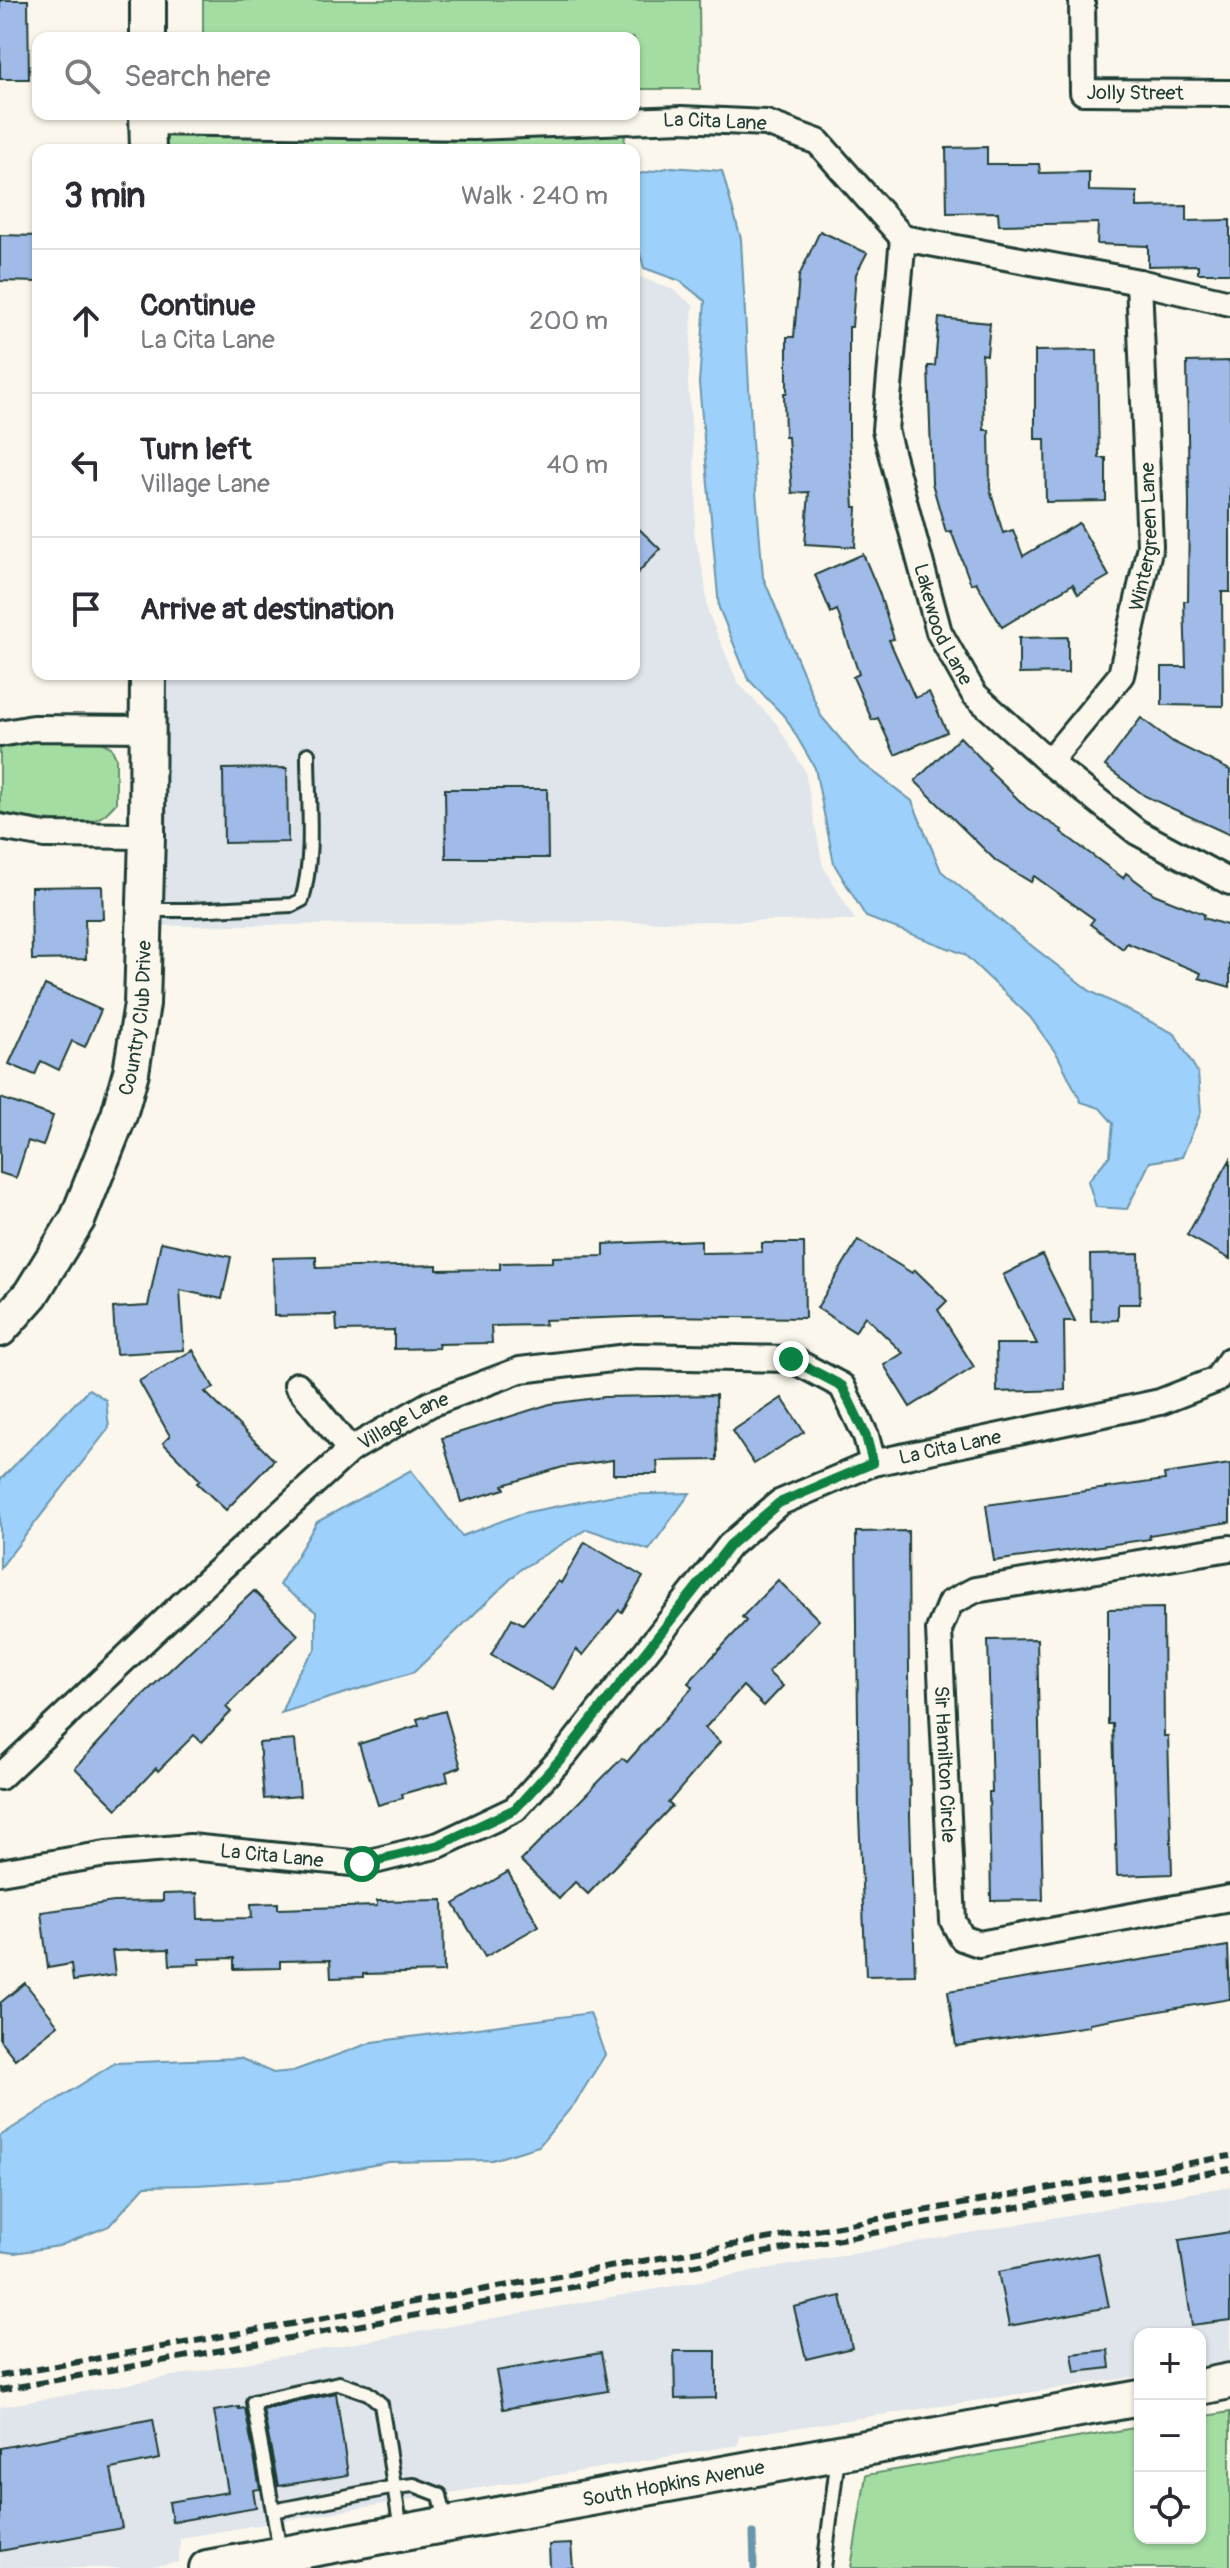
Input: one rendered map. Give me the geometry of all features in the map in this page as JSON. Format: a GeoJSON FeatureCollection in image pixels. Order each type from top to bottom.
{"type":"FeatureCollection","features":[{"type":"Feature","properties":{"kind":"street"},"geometry":{"type":"LineString","coordinates":[[148,0],[148,32]]}},
{"type":"Feature","properties":{"kind":"street","name":"Jolly Street"},"geometry":{"type":"LineString","coordinates":[[1082,0],[1083,92],[1230,93]]}},
{"type":"Feature","properties":{"kind":"street","name":"La Cita Lane"},"geometry":{"type":"LineString","coordinates":[[147,129],[473,127],[682,119],[766,123],[818,142],[903,238]]}},
{"type":"Feature","properties":{"kind":"street"},"geometry":{"type":"LineString","coordinates":[[903,238],[1139,282],[1230,303]]}},
{"type":"Feature","properties":{"kind":"street","name":"Lakewood Lane"},"geometry":{"type":"LineString","coordinates":[[903,238],[885,430],[939,632],[974,694],[1049,762],[1137,832],[1230,882]]}},
{"type":"Feature","properties":{"kind":"street","name":"Wintergreen Lane"},"geometry":{"type":"LineString","coordinates":[[1049,762],[1121,675],[1150,546],[1139,282]]}},
{"type":"Feature","properties":{"kind":"street","name":"Country Club Drive"},"geometry":{"type":"LineString","coordinates":[[0,1329],[31,1294],[78,1218],[119,1115],[131,1072],[142,1004],[148,680]]}},
{"type":"Feature","properties":{"kind":"street"},"geometry":{"type":"LineString","coordinates":[[0,734],[33,728],[147,729]]}},
{"type":"Feature","properties":{"kind":"street"},"geometry":{"type":"LineString","coordinates":[[0,827],[45,835],[147,836]]}},
{"type":"Feature","properties":{"kind":"street","name":"Village Lane"},"geometry":{"type":"LineString","coordinates":[[0,1777],[350,1450],[430,1404],[520,1370],[636,1356],[791,1359],[842,1386],[866,1436],[873,1463]]}},
{"type":"Feature","properties":{"kind":"street","name":"La Cita Lane"},"geometry":{"type":"LineString","coordinates":[[0,1872],[106,1854],[190,1847],[362,1864],[439,1845],[515,1809],[565,1754],[730,1545],[779,1503],[873,1463],[1160,1402],[1216,1380],[1230,1360]]}},
{"type":"Feature","properties":{"kind":"street"},"geometry":{"type":"LineString","coordinates":[[297,1385],[350,1450]]}},
{"type":"Feature","properties":{"kind":"street","name":"Sir Hamilton Circle"},"geometry":{"type":"LineString","coordinates":[[1230,1548],[975,1590],[950,1603],[939,1630],[953,1921],[962,1938],[979,1944],[1230,1898]]}},
{"type":"Feature","properties":{"kind":"street"},"geometry":{"type":"LineString","coordinates":[[1206,2386],[1230,2381]]}},
{"type":"Feature","properties":{"kind":"street","name":"South Hopkins Avenue"},"geometry":{"type":"LineString","coordinates":[[207,2568],[1134,2399]]}},
{"type":"Feature","properties":{"kind":"lane"},"geometry":{"type":"LineString","coordinates":[[145,910],[292,905],[302,900],[308,836],[308,754]]}},
{"type":"Feature","properties":{"kind":"lane"},"geometry":{"type":"LineString","coordinates":[[281,2555],[253,2402],[339,2383],[368,2393],[381,2404],[401,2534]]}},
{"type":"Feature","properties":{"kind":"lane"},"geometry":{"type":"LineString","coordinates":[[824,2568],[838,2453]]}},
{"type":"Feature","properties":{"kind":"lane"},"geometry":{"type":"LineString","coordinates":[[273,2511],[414,2485],[440,2495],[447,2525]]}},
{"type":"Feature","properties":{"kind":"shaded area"},"geometry":{"type":"Polygon","coordinates":[[[640,277],[674,290],[693,305],[688,383],[697,497],[694,533],[704,575],[708,612],[738,683],[776,723],[805,771],[823,866],[855,920],[161,926],[161,680],[640,680],[640,277]]]}},
{"type":"Feature","properties":{"kind":"shaded area"},"geometry":{"type":"Polygon","coordinates":[[[1230,2186],[1230,2362],[1206,2366],[1206,2328],[1134,2328],[1134,2377],[739,2436],[738,2445],[180,2538],[179,2562],[143,2568],[0,2568],[0,2407],[1230,2186]]]}},
{"type":"Feature","properties":{"kind":"green space"},"geometry":{"type":"Polygon","coordinates":[[[203,0],[699,0],[700,89],[640,89],[640,32],[203,32],[203,0]]]}},
{"type":"Feature","properties":{"kind":"green space"},"geometry":{"type":"Polygon","coordinates":[[[160,120],[626,120],[624,144],[161,144],[160,120]]]}},
{"type":"Feature","properties":{"kind":"green space"},"geometry":{"type":"Polygon","coordinates":[[[93,738],[111,747],[116,758],[116,803],[105,814],[90,821],[69,822],[0,812],[0,747],[27,741],[93,738]]]}},
{"type":"Feature","properties":{"kind":"green space"},"geometry":{"type":"Polygon","coordinates":[[[1230,2412],[1230,2568],[851,2568],[866,2475],[1134,2428],[1134,2544],[1206,2544],[1206,2416],[1230,2412]]]}},
{"type":"Feature","properties":{"kind":"water"},"geometry":{"type":"Polygon","coordinates":[[[672,167],[722,171],[741,239],[763,577],[821,716],[858,760],[912,801],[941,871],[1090,991],[1175,1034],[1198,1073],[1201,1112],[1182,1157],[1150,1162],[1127,1209],[1096,1207],[1088,1181],[1110,1155],[1113,1123],[1100,1108],[1081,1102],[1058,1056],[1030,1017],[964,954],[866,917],[834,864],[815,768],[786,718],[748,679],[719,608],[699,383],[705,301],[680,281],[644,268],[640,254],[640,174],[672,167]]]}},
{"type":"Feature","properties":{"kind":"water"},"geometry":{"type":"Polygon","coordinates":[[[89,1389],[106,1400],[109,1428],[0,1568],[0,1480],[89,1389]]]}},
{"type":"Feature","properties":{"kind":"water"},"geometry":{"type":"Polygon","coordinates":[[[411,1470],[462,1536],[523,1513],[614,1495],[690,1493],[649,1550],[587,1529],[521,1569],[414,1672],[281,1713],[297,1674],[316,1648],[316,1612],[279,1585],[317,1522],[411,1470]]]}},
{"type":"Feature","properties":{"kind":"water"},"geometry":{"type":"Polygon","coordinates":[[[590,2013],[605,2055],[575,2103],[539,2146],[492,2160],[389,2162],[306,2178],[145,2186],[109,2226],[59,2246],[15,2253],[0,2251],[0,2136],[115,2063],[240,2058],[273,2073],[293,2071],[373,2042],[590,2013]]]}},
{"type":"Feature","properties":{"kind":"building"},"geometry":{"type":"Polygon","coordinates":[[[0,0],[28,0],[29,79],[0,79],[0,0]]]}},
{"type":"Feature","properties":{"kind":"building"},"geometry":{"type":"Polygon","coordinates":[[[987,147],[987,164],[1039,164],[1040,173],[1089,172],[1089,191],[1137,192],[1137,207],[1187,206],[1187,221],[1230,220],[1230,273],[1198,273],[1198,265],[1148,266],[1148,246],[1097,244],[1098,223],[999,225],[998,212],[947,213],[946,148],[987,147]]]}},
{"type":"Feature","properties":{"kind":"building"},"geometry":{"type":"Polygon","coordinates":[[[820,231],[867,253],[856,274],[852,327],[849,327],[849,436],[854,507],[857,507],[855,547],[805,544],[809,492],[792,493],[788,437],[785,437],[787,337],[794,337],[799,276],[820,231]]]}},
{"type":"Feature","properties":{"kind":"building"},"geometry":{"type":"Polygon","coordinates":[[[0,235],[32,236],[32,282],[0,281],[0,235]]]}},
{"type":"Feature","properties":{"kind":"building"},"geometry":{"type":"Polygon","coordinates":[[[939,318],[990,323],[987,355],[982,354],[984,430],[989,430],[990,489],[1003,533],[1013,530],[1023,556],[1079,523],[1109,576],[1078,594],[1073,584],[1002,627],[976,582],[971,584],[951,531],[946,532],[932,483],[928,366],[935,366],[939,318]]]}},
{"type":"Feature","properties":{"kind":"building"},"geometry":{"type":"Polygon","coordinates":[[[1097,350],[1099,458],[1106,458],[1106,501],[1046,502],[1045,439],[1035,439],[1035,351],[1097,350]]]}},
{"type":"Feature","properties":{"kind":"building"},"geometry":{"type":"Polygon","coordinates":[[[1230,361],[1230,592],[1222,592],[1223,706],[1162,705],[1162,667],[1186,667],[1184,601],[1188,601],[1189,505],[1187,362],[1230,361]]]}},
{"type":"Feature","properties":{"kind":"building"},"geometry":{"type":"Polygon","coordinates":[[[640,530],[660,549],[640,571],[640,530]]]}},
{"type":"Feature","properties":{"kind":"building"},"geometry":{"type":"Polygon","coordinates":[[[863,554],[894,639],[889,640],[915,698],[929,692],[947,732],[895,755],[878,718],[872,720],[853,677],[859,674],[837,610],[831,613],[815,575],[863,554]]]}},
{"type":"Feature","properties":{"kind":"building"},"geometry":{"type":"Polygon","coordinates":[[[1068,637],[1068,673],[1019,674],[1019,638],[1068,637]]]}},
{"type":"Feature","properties":{"kind":"building"},"geometry":{"type":"Polygon","coordinates":[[[1141,718],[1173,742],[1230,770],[1230,835],[1145,796],[1105,766],[1141,718]]]}},
{"type":"Feature","properties":{"kind":"building"},"geometry":{"type":"Polygon","coordinates":[[[960,737],[1027,808],[1062,830],[1123,878],[1126,873],[1154,894],[1204,914],[1203,918],[1230,926],[1230,987],[1199,978],[1201,973],[1127,943],[1123,949],[1090,924],[1094,919],[1034,876],[1031,882],[996,861],[915,781],[960,737]]]}},
{"type":"Feature","properties":{"kind":"building"},"geometry":{"type":"Polygon","coordinates":[[[287,768],[288,842],[224,843],[223,769],[287,768]]]}},
{"type":"Feature","properties":{"kind":"building"},"geometry":{"type":"Polygon","coordinates":[[[445,789],[547,789],[548,858],[446,858],[445,789]]]}},
{"type":"Feature","properties":{"kind":"building"},"geometry":{"type":"Polygon","coordinates":[[[102,886],[103,919],[85,919],[86,959],[32,960],[31,887],[102,886]]]}},
{"type":"Feature","properties":{"kind":"building"},"geometry":{"type":"Polygon","coordinates":[[[45,985],[101,1010],[85,1047],[72,1041],[59,1070],[41,1061],[35,1075],[9,1064],[45,985]]]}},
{"type":"Feature","properties":{"kind":"building"},"geometry":{"type":"Polygon","coordinates":[[[0,1098],[53,1116],[43,1146],[28,1141],[16,1178],[0,1173],[0,1098]]]}},
{"type":"Feature","properties":{"kind":"building"},"geometry":{"type":"Polygon","coordinates":[[[1230,1160],[1230,1259],[1187,1235],[1230,1160]]]}},
{"type":"Feature","properties":{"kind":"building"},"geometry":{"type":"Polygon","coordinates":[[[701,1240],[701,1253],[762,1252],[762,1243],[804,1243],[805,1318],[659,1316],[544,1320],[545,1325],[491,1326],[492,1343],[394,1349],[394,1330],[337,1331],[336,1315],[274,1316],[273,1258],[316,1257],[316,1268],[437,1265],[437,1270],[500,1269],[500,1263],[553,1262],[553,1257],[604,1256],[604,1244],[701,1240]]]}},
{"type":"Feature","properties":{"kind":"building"},"geometry":{"type":"Polygon","coordinates":[[[858,1240],[912,1273],[915,1270],[947,1301],[938,1310],[974,1367],[910,1407],[884,1365],[903,1353],[865,1316],[855,1332],[817,1308],[858,1240]]]}},
{"type":"Feature","properties":{"kind":"building"},"geometry":{"type":"Polygon","coordinates":[[[161,1242],[231,1257],[222,1299],[180,1290],[184,1350],[116,1354],[113,1308],[148,1306],[161,1242]]]}},
{"type":"Feature","properties":{"kind":"building"},"geometry":{"type":"Polygon","coordinates":[[[1139,1254],[1140,1304],[1118,1304],[1118,1320],[1091,1321],[1090,1255],[1139,1254]]]}},
{"type":"Feature","properties":{"kind":"building"},"geometry":{"type":"Polygon","coordinates":[[[1042,1255],[1075,1321],[1064,1321],[1065,1390],[997,1392],[996,1344],[1037,1344],[1003,1275],[1042,1255]]]}},
{"type":"Feature","properties":{"kind":"building"},"geometry":{"type":"Polygon","coordinates":[[[193,1350],[214,1388],[205,1392],[274,1460],[226,1510],[197,1483],[200,1480],[163,1443],[170,1436],[139,1381],[193,1350]]]}},
{"type":"Feature","properties":{"kind":"building"},"geometry":{"type":"Polygon","coordinates":[[[716,1395],[717,1460],[657,1461],[658,1474],[613,1474],[613,1460],[563,1467],[503,1485],[505,1489],[461,1502],[442,1438],[550,1404],[604,1397],[716,1395]]]}},
{"type":"Feature","properties":{"kind":"building"},"geometry":{"type":"Polygon","coordinates":[[[782,1398],[804,1432],[754,1464],[732,1431],[782,1398]]]}},
{"type":"Feature","properties":{"kind":"building"},"geometry":{"type":"Polygon","coordinates":[[[1230,1464],[1230,1522],[1149,1535],[1150,1539],[994,1561],[986,1505],[1165,1480],[1164,1474],[1230,1464]]]}},
{"type":"Feature","properties":{"kind":"building"},"geometry":{"type":"Polygon","coordinates":[[[908,1531],[910,1816],[915,1975],[866,1976],[859,1816],[856,1532],[908,1531]]]}},
{"type":"Feature","properties":{"kind":"building"},"geometry":{"type":"Polygon","coordinates":[[[585,1542],[643,1577],[622,1612],[619,1610],[583,1655],[576,1649],[553,1690],[491,1655],[512,1618],[523,1624],[558,1581],[561,1583],[585,1542]]]}},
{"type":"Feature","properties":{"kind":"building"},"geometry":{"type":"Polygon","coordinates":[[[778,1580],[819,1620],[768,1672],[783,1686],[764,1706],[743,1686],[705,1728],[720,1742],[668,1803],[672,1806],[588,1894],[575,1882],[559,1899],[521,1861],[622,1758],[627,1762],[693,1687],[688,1683],[746,1621],[742,1617],[778,1580]]]}},
{"type":"Feature","properties":{"kind":"building"},"geometry":{"type":"Polygon","coordinates":[[[254,1591],[298,1635],[226,1707],[231,1712],[202,1742],[194,1735],[158,1771],[156,1768],[117,1809],[75,1768],[142,1696],[254,1591]]]}},
{"type":"Feature","properties":{"kind":"building"},"geometry":{"type":"Polygon","coordinates":[[[1163,1608],[1164,1736],[1168,1736],[1172,1874],[1117,1876],[1113,1724],[1108,1724],[1108,1609],[1163,1608]]]}},
{"type":"Feature","properties":{"kind":"building"},"geometry":{"type":"Polygon","coordinates":[[[1037,1639],[1043,1900],[991,1901],[988,1640],[1037,1639]]]}},
{"type":"Feature","properties":{"kind":"building"},"geometry":{"type":"Polygon","coordinates":[[[445,1711],[461,1767],[446,1772],[448,1781],[402,1794],[403,1798],[378,1805],[359,1744],[419,1725],[417,1719],[445,1711]]]}},
{"type":"Feature","properties":{"kind":"building"},"geometry":{"type":"Polygon","coordinates":[[[295,1740],[300,1796],[264,1799],[259,1743],[295,1740]]]}},
{"type":"Feature","properties":{"kind":"building"},"geometry":{"type":"Polygon","coordinates":[[[508,1872],[539,1926],[485,1957],[454,1904],[508,1872]]]}},
{"type":"Feature","properties":{"kind":"building"},"geometry":{"type":"Polygon","coordinates":[[[197,1893],[198,1919],[252,1918],[251,1904],[278,1903],[278,1909],[377,1906],[377,1901],[443,1900],[444,1972],[331,1978],[330,1960],[280,1961],[280,1968],[234,1969],[234,1958],[199,1959],[200,1964],[170,1965],[169,1949],[112,1951],[115,1975],[73,1981],[71,1964],[48,1968],[41,1912],[114,1902],[163,1901],[163,1894],[197,1893]]]}},
{"type":"Feature","properties":{"kind":"building"},"geometry":{"type":"Polygon","coordinates":[[[1228,1946],[1230,1999],[1089,2023],[1089,2026],[956,2046],[948,1991],[1228,1946]]]}},
{"type":"Feature","properties":{"kind":"building"},"geometry":{"type":"Polygon","coordinates":[[[25,1983],[58,2025],[15,2059],[0,2040],[0,2003],[25,1983]]]}},
{"type":"Feature","properties":{"kind":"building"},"geometry":{"type":"Polygon","coordinates":[[[1230,2232],[1230,2320],[1192,2325],[1179,2240],[1230,2232]]]}},
{"type":"Feature","properties":{"kind":"building"},"geometry":{"type":"Polygon","coordinates":[[[1098,2253],[1109,2307],[1009,2326],[998,2272],[1098,2253]]]}},
{"type":"Feature","properties":{"kind":"building"},"geometry":{"type":"Polygon","coordinates":[[[841,2296],[852,2348],[806,2359],[794,2307],[841,2296]]]}},
{"type":"Feature","properties":{"kind":"building"},"geometry":{"type":"Polygon","coordinates":[[[1108,2350],[1110,2368],[1075,2372],[1072,2354],[1108,2350]]]}},
{"type":"Feature","properties":{"kind":"building"},"geometry":{"type":"Polygon","coordinates":[[[674,2351],[716,2351],[716,2398],[675,2399],[674,2351]]]}},
{"type":"Feature","properties":{"kind":"building"},"geometry":{"type":"Polygon","coordinates":[[[601,2353],[608,2391],[503,2409],[496,2371],[601,2353]]]}},
{"type":"Feature","properties":{"kind":"building"},"geometry":{"type":"Polygon","coordinates":[[[336,2393],[348,2475],[278,2486],[263,2409],[336,2393]]]}},
{"type":"Feature","properties":{"kind":"building"},"geometry":{"type":"Polygon","coordinates":[[[245,2408],[260,2489],[253,2490],[256,2507],[172,2522],[169,2502],[228,2492],[214,2411],[245,2408]]]}},
{"type":"Feature","properties":{"kind":"building"},"geometry":{"type":"Polygon","coordinates":[[[153,2419],[160,2459],[111,2469],[122,2528],[0,2551],[0,2448],[153,2419]]]}},
{"type":"Feature","properties":{"kind":"building"},"geometry":{"type":"Polygon","coordinates":[[[571,2544],[573,2568],[550,2568],[549,2545],[571,2544]]]}},
{"type":"Feature","properties":{"kind":"waterway"},"geometry":{"type":"LineString","coordinates":[[753,2533],[754,2568]]}},
{"type":"Feature","properties":{"kind":"railway"},"geometry":{"type":"LineString","coordinates":[[0,2376],[1230,2156]]}},
{"type":"Feature","properties":{"kind":"railway"},"geometry":{"type":"LineString","coordinates":[[0,2390],[1230,2169]]}},
{"type":"Feature","properties":{"kind":"route"},"geometry":{"type":"LineString","coordinates":[[362,1864],[439,1845],[515,1809],[565,1754],[730,1545],[779,1503],[873,1463],[866,1436],[842,1386],[791,1359]]}}]}
